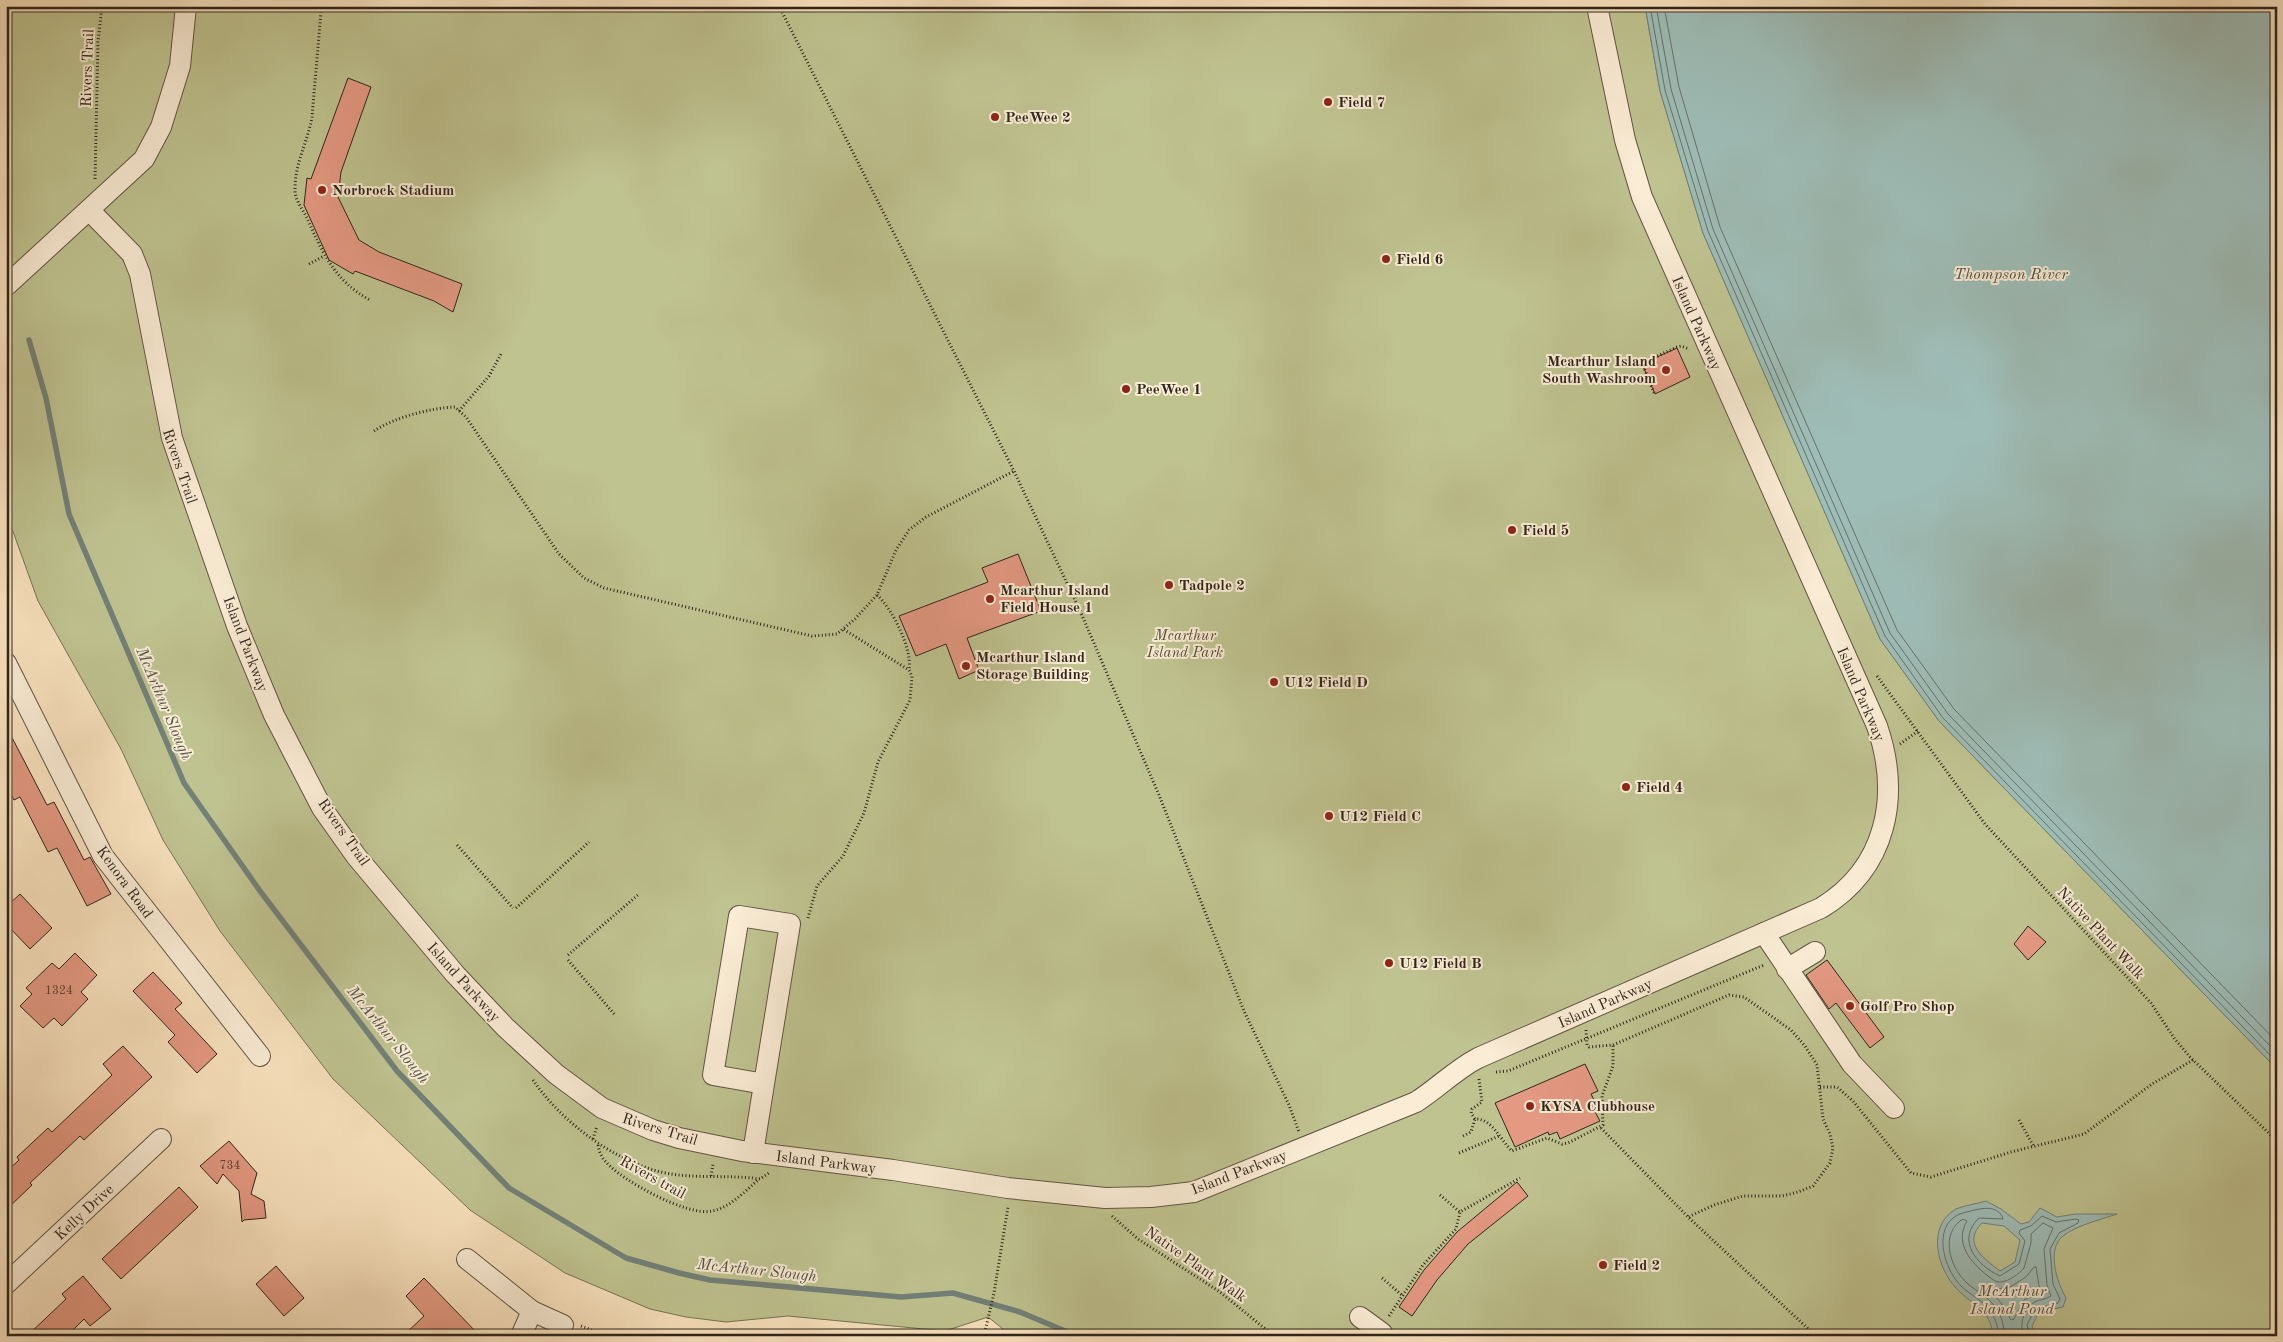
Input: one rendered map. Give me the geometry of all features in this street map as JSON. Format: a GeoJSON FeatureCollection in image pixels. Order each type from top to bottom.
{"type":"FeatureCollection","features":[{"type":"Feature","properties":{"kind":"street"},"geometry":{"type":"LineString","coordinates":[[6,286],[144,159],[161,126],[180,66],[186,6]]}},
{"type":"Feature","properties":{"kind":"street","name":"Island Parkway"},"geometry":{"type":"LineString","coordinates":[[89,210],[132,254],[140,274],[172,438],[237,626],[274,715],[322,808],[356,856],[455,974],[504,1027],[556,1074],[602,1108],[622,1119],[679,1138],[753,1153],[893,1170],[1008,1188],[1105,1198],[1151,1197],[1194,1192],[1416,1102],[1439,1088],[1459,1068],[1829,903],[1852,883],[1866,865],[1876,847],[1886,818],[1888,777],[1886,760],[1877,726],[1642,196],[1625,140],[1597,6]]}},
{"type":"Feature","properties":{"kind":"street","name":"Kenora Road"},"geometry":{"type":"LineString","coordinates":[[6,663],[103,856],[260,1056]]}},
{"type":"Feature","properties":{"kind":"street"},"geometry":{"type":"LineString","coordinates":[[753,1153],[790,924],[738,916],[713,1075],[764,1084]]}},
{"type":"Feature","properties":{"kind":"street"},"geometry":{"type":"LineString","coordinates":[[1764,933],[1852,1064],[1894,1108]]}},
{"type":"Feature","properties":{"kind":"street"},"geometry":{"type":"LineString","coordinates":[[1788,969],[1815,952]]}},
{"type":"Feature","properties":{"kind":"street","name":"Kelly Drive"},"geometry":{"type":"LineString","coordinates":[[6,1284],[161,1139]]}},
{"type":"Feature","properties":{"kind":"street"},"geometry":{"type":"LineString","coordinates":[[468,1260],[532,1311],[563,1325]]}},
{"type":"Feature","properties":{"kind":"street"},"geometry":{"type":"LineString","coordinates":[[522,1336],[532,1311]]}},
{"type":"Feature","properties":{"kind":"street"},"geometry":{"type":"LineString","coordinates":[[1360,1317],[1380,1332]]}},
{"type":"Feature","properties":{"kind":"path","name":"Rivers Trail"},"geometry":{"type":"LineString","coordinates":[[94,182],[98,42],[102,6]]}},
{"type":"Feature","properties":{"kind":"path"},"geometry":{"type":"LineString","coordinates":[[779,6],[1014,471],[1106,672],[1159,795],[1244,1011],[1289,1105],[1304,1146]]}},
{"type":"Feature","properties":{"kind":"path"},"geometry":{"type":"LineString","coordinates":[[321,12],[312,117],[309,134],[301,151],[295,192],[324,256],[354,292],[370,300]]}},
{"type":"Feature","properties":{"kind":"path"},"geometry":{"type":"LineString","coordinates":[[309,264],[324,256]]}},
{"type":"Feature","properties":{"kind":"path"},"geometry":{"type":"LineString","coordinates":[[1654,393],[1642,363],[1681,346],[1701,354],[1710,352]]}},
{"type":"Feature","properties":{"kind":"path"},"geometry":{"type":"LineString","coordinates":[[459,411],[488,376],[501,354]]}},
{"type":"Feature","properties":{"kind":"path"},"geometry":{"type":"LineString","coordinates":[[374,431],[384,424],[432,408],[456,407],[466,417],[559,554],[584,578],[604,588],[812,636],[837,634],[877,595],[896,550],[909,530],[926,517],[1014,471]]}},
{"type":"Feature","properties":{"kind":"path"},"geometry":{"type":"LineString","coordinates":[[790,924],[808,920],[817,886],[843,856],[864,813],[878,762],[910,700],[912,676],[909,670],[909,658],[892,613],[877,595]]}},
{"type":"Feature","properties":{"kind":"path"},"geometry":{"type":"LineString","coordinates":[[843,630],[909,670]]}},
{"type":"Feature","properties":{"kind":"path","name":"Native Plant Walk"},"geometry":{"type":"LineString","coordinates":[[1918,731],[1985,824],[2151,1003],[2174,1038],[2193,1060],[2277,1141]]}},
{"type":"Feature","properties":{"kind":"path"},"geometry":{"type":"LineString","coordinates":[[457,845],[514,908],[589,842]]}},
{"type":"Feature","properties":{"kind":"path"},"geometry":{"type":"LineString","coordinates":[[615,1015],[568,958],[638,894]]}},
{"type":"Feature","properties":{"kind":"path"},"geometry":{"type":"LineString","coordinates":[[1585,1011],[1587,1045],[1593,1047],[1613,1045],[1729,995],[1744,997],[1776,1018],[1801,1041],[1817,1065],[1823,1119],[1830,1134],[1833,1148],[1830,1163],[1813,1186],[1782,1196],[1743,1196],[1714,1205],[1688,1217]]}},
{"type":"Feature","properties":{"kind":"path"},"geometry":{"type":"LineString","coordinates":[[1475,1119],[1486,1121],[1512,1151],[1547,1138],[1562,1144],[1568,1143],[1601,1128],[1604,1121],[1602,1096],[1613,1066],[1613,1045]]}},
{"type":"Feature","properties":{"kind":"path"},"geometry":{"type":"LineString","coordinates":[[1820,1087],[1837,1087],[1853,1101],[1911,1173],[1931,1177],[2011,1152],[2034,1148],[2084,1134],[2152,1084],[2193,1060]]}},
{"type":"Feature","properties":{"kind":"path"},"geometry":{"type":"LineString","coordinates":[[1464,1136],[1471,1132],[1475,1119],[1471,1111],[1482,1102],[1479,1073]]}},
{"type":"Feature","properties":{"kind":"path"},"geometry":{"type":"LineString","coordinates":[[2019,1120],[2034,1148]]}},
{"type":"Feature","properties":{"kind":"path"},"geometry":{"type":"LineString","coordinates":[[593,1139],[598,1121]]}},
{"type":"Feature","properties":{"kind":"path"},"geometry":{"type":"LineString","coordinates":[[1601,1128],[1688,1217],[1816,1336]]}},
{"type":"Feature","properties":{"kind":"path"},"geometry":{"type":"LineString","coordinates":[[1459,1154],[1499,1136]]}},
{"type":"Feature","properties":{"kind":"path","name":"Rivers trail"},"geometry":{"type":"LineString","coordinates":[[598,1144],[606,1162],[619,1173],[688,1209],[704,1212],[721,1208],[732,1202],[760,1179]]}},
{"type":"Feature","properties":{"kind":"path"},"geometry":{"type":"LineString","coordinates":[[1380,1332],[1424,1264],[1456,1229],[1460,1212],[1520,1178]]}},
{"type":"Feature","properties":{"kind":"path"},"geometry":{"type":"LineString","coordinates":[[1440,1195],[1460,1212]]}},
{"type":"Feature","properties":{"kind":"path"},"geometry":{"type":"LineString","coordinates":[[984,1336],[994,1293],[1009,1199]]}},
{"type":"Feature","properties":{"kind":"path","name":"Native Plant Walk"},"geometry":{"type":"LineString","coordinates":[[1110,1208],[1112,1216],[1138,1239],[1220,1292],[1274,1336]]}},
{"type":"Feature","properties":{"kind":"path"},"geometry":{"type":"LineString","coordinates":[[1382,1278],[1403,1296]]}},
{"type":"Feature","properties":{"kind":"green space","name":"Mcarthur Island Park"},"geometry":{"type":"Polygon","coordinates":[[[6,6],[1645,6],[1660,91],[1703,233],[1880,639],[1939,721],[2277,1069],[2277,1336],[1005,1336],[1003,1329],[988,1317],[945,1331],[788,1316],[726,1322],[686,1317],[650,1309],[565,1273],[470,1210],[333,1079],[220,931],[163,840],[121,749],[38,601],[6,512],[6,6]]]}},
{"type":"Feature","properties":{"kind":"water","name":"Thompson River"},"geometry":{"type":"Polygon","coordinates":[[[1645,6],[2277,6],[2277,1069],[1939,721],[1880,639],[1703,233],[1660,91],[1645,6]]]}},
{"type":"Feature","properties":{"kind":"water","name":"McArthur Island Pond"},"geometry":{"type":"Polygon","coordinates":[[[1986,1201],[2001,1209],[2021,1224],[2029,1222],[2040,1208],[2057,1217],[2075,1214],[2117,1214],[2075,1229],[2063,1236],[2058,1242],[2055,1249],[2055,1266],[2059,1284],[2066,1298],[2063,1307],[2039,1312],[2032,1326],[2036,1336],[1993,1336],[1989,1319],[1957,1289],[1944,1270],[1938,1248],[1938,1237],[1941,1226],[1947,1216],[1963,1206],[1986,1201]],[[1982,1223],[1976,1230],[1974,1237],[1974,1244],[1977,1250],[2000,1271],[2015,1262],[2020,1240],[2004,1226],[1982,1223]]]}},
{"type":"Feature","properties":{"kind":"building","name":"Norbrock Stadium"},"geometry":{"type":"Polygon","coordinates":[[[348,78],[371,87],[341,172],[338,197],[359,240],[379,252],[462,284],[453,312],[434,301],[355,271],[353,274],[329,260],[304,205],[307,178],[311,179],[348,78]]]}},
{"type":"Feature","properties":{"kind":"building","name":"Mcarthur Island South Washroom"},"geometry":{"type":"Polygon","coordinates":[[[1677,348],[1690,377],[1655,394],[1642,364],[1677,348]]]}},
{"type":"Feature","properties":{"kind":"building","name":"Mcarthur Island Field House 1"},"geometry":{"type":"Polygon","coordinates":[[[1018,554],[1041,611],[967,638],[979,670],[959,679],[946,644],[916,656],[899,616],[988,582],[982,568],[1018,554]]]}},
{"type":"Feature","properties":{"kind":"building"},"geometry":{"type":"Polygon","coordinates":[[[6,726],[47,805],[54,802],[84,860],[90,857],[111,894],[87,906],[57,848],[48,852],[20,797],[14,800],[6,785],[6,726]]]}},
{"type":"Feature","properties":{"kind":"building"},"geometry":{"type":"Polygon","coordinates":[[[20,894],[52,928],[30,949],[6,924],[6,907],[20,894]]]}},
{"type":"Feature","properties":{"kind":"building"},"geometry":{"type":"Polygon","coordinates":[[[2028,926],[2046,942],[2028,960],[2014,944],[2028,926]]]}},
{"type":"Feature","properties":{"kind":"building"},"geometry":{"type":"Polygon","coordinates":[[[75,953],[97,975],[81,992],[88,999],[62,1026],[54,1018],[43,1028],[20,1006],[32,994],[26,988],[52,963],[59,969],[75,953]]]}},
{"type":"Feature","properties":{"kind":"building","name":"Golf Pro Shop"},"geometry":{"type":"Polygon","coordinates":[[[1827,960],[1884,1037],[1870,1048],[1836,1003],[1829,1009],[1806,975],[1827,960]]]}},
{"type":"Feature","properties":{"kind":"building"},"geometry":{"type":"Polygon","coordinates":[[[153,972],[182,1003],[175,1009],[217,1054],[197,1073],[168,1042],[175,1035],[133,991],[153,972]]]}},
{"type":"Feature","properties":{"kind":"building"},"geometry":{"type":"Polygon","coordinates":[[[123,1046],[152,1077],[84,1140],[80,1136],[30,1183],[32,1185],[6,1210],[6,1172],[19,1160],[17,1157],[48,1128],[52,1132],[112,1075],[103,1064],[123,1046]]]}},
{"type":"Feature","properties":{"kind":"building","name":"KYSA Clubhouse"},"geometry":{"type":"Polygon","coordinates":[[[1585,1064],[1598,1091],[1591,1094],[1598,1108],[1594,1110],[1600,1121],[1560,1139],[1557,1132],[1549,1135],[1548,1132],[1515,1147],[1495,1103],[1585,1064]]]}},
{"type":"Feature","properties":{"kind":"building"},"geometry":{"type":"Polygon","coordinates":[[[229,1141],[257,1173],[251,1194],[264,1201],[266,1218],[244,1220],[242,1222],[239,1191],[223,1174],[217,1184],[200,1166],[229,1141]]]}},
{"type":"Feature","properties":{"kind":"building"},"geometry":{"type":"Polygon","coordinates":[[[1517,1182],[1528,1196],[1468,1244],[1437,1280],[1412,1316],[1399,1307],[1424,1270],[1457,1232],[1517,1182]]]}},
{"type":"Feature","properties":{"kind":"building"},"geometry":{"type":"Polygon","coordinates":[[[179,1187],[198,1207],[121,1279],[102,1259],[179,1187]]]}},
{"type":"Feature","properties":{"kind":"building"},"geometry":{"type":"Polygon","coordinates":[[[276,1266],[304,1298],[284,1316],[256,1284],[276,1266]]]}},
{"type":"Feature","properties":{"kind":"building"},"geometry":{"type":"Polygon","coordinates":[[[83,1276],[111,1309],[90,1326],[84,1319],[67,1336],[27,1336],[66,1299],[62,1294],[83,1276]]]}},
{"type":"Feature","properties":{"kind":"building"},"geometry":{"type":"Polygon","coordinates":[[[424,1278],[480,1336],[403,1336],[424,1316],[406,1296],[424,1278]]]}},
{"type":"Feature","properties":{"kind":"waterway","name":"McArthur Slough"},"geometry":{"type":"LineString","coordinates":[[29,340],[46,398],[69,514],[184,783],[260,891],[397,1071],[509,1188],[626,1258],[679,1273],[710,1280],[901,1297],[953,1293],[1020,1312],[1077,1336]]}},
{"type":"Feature","properties":{"kind":"place","name":"Field 7"},"geometry":{"type":"Point","coordinates":[1328,102]}},
{"type":"Feature","properties":{"kind":"place","name":"PeeWee 2"},"geometry":{"type":"Point","coordinates":[995,117]}},
{"type":"Feature","properties":{"kind":"place","name":"Norbrock Stadium"},"geometry":{"type":"Point","coordinates":[322,190]}},
{"type":"Feature","properties":{"kind":"place","name":"Field 6"},"geometry":{"type":"Point","coordinates":[1386,259]}},
{"type":"Feature","properties":{"kind":"place","name":"Mcarthur Island South Washroom"},"geometry":{"type":"Point","coordinates":[1666,370]}},
{"type":"Feature","properties":{"kind":"place","name":"PeeWee 1"},"geometry":{"type":"Point","coordinates":[1126,389]}},
{"type":"Feature","properties":{"kind":"place","name":"Field 5"},"geometry":{"type":"Point","coordinates":[1512,530]}},
{"type":"Feature","properties":{"kind":"place","name":"Tadpole 2"},"geometry":{"type":"Point","coordinates":[1169,585]}},
{"type":"Feature","properties":{"kind":"place","name":"Mcarthur Island Field House 1"},"geometry":{"type":"Point","coordinates":[990,599]}},
{"type":"Feature","properties":{"kind":"place","name":"Mcarthur Island Storage Building"},"geometry":{"type":"Point","coordinates":[966,666]}},
{"type":"Feature","properties":{"kind":"place","name":"U12 Field D"},"geometry":{"type":"Point","coordinates":[1274,682]}},
{"type":"Feature","properties":{"kind":"place","name":"Field 4"},"geometry":{"type":"Point","coordinates":[1626,787]}},
{"type":"Feature","properties":{"kind":"place","name":"U12 Field C"},"geometry":{"type":"Point","coordinates":[1329,816]}},
{"type":"Feature","properties":{"kind":"place","name":"U12 Field B"},"geometry":{"type":"Point","coordinates":[1389,963]}},
{"type":"Feature","properties":{"kind":"place","name":"Golf Pro Shop"},"geometry":{"type":"Point","coordinates":[1850,1006]}},
{"type":"Feature","properties":{"kind":"place","name":"KYSA Clubhouse"},"geometry":{"type":"Point","coordinates":[1530,1106]}},
{"type":"Feature","properties":{"kind":"place","name":"Field 2"},"geometry":{"type":"Point","coordinates":[1603,1265]}}]}
